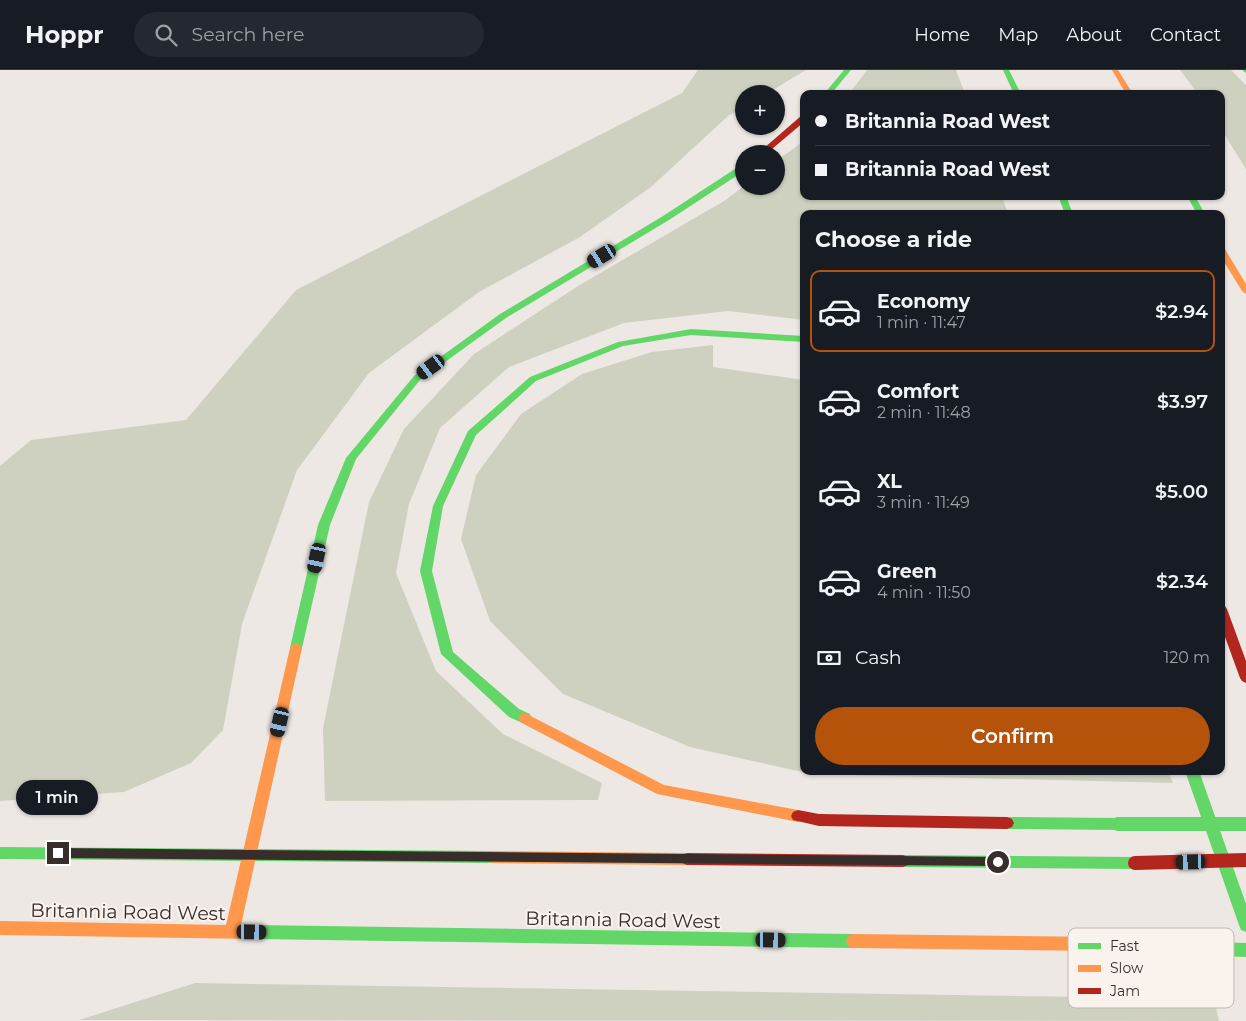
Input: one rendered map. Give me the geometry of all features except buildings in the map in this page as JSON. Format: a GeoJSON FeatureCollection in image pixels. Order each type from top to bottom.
{"type":"FeatureCollection","features":[{"type":"Feature","properties":{"kind":"main road"},"geometry":{"type":"LineString","coordinates":[[830,90],[848,70]]}},
{"type":"Feature","properties":{"kind":"main road"},"geometry":{"type":"LineString","coordinates":[[1006,70],[1016,90]]}},
{"type":"Feature","properties":{"kind":"main road"},"geometry":{"type":"LineString","coordinates":[[1115,70],[1128,90]]}},
{"type":"Feature","properties":{"kind":"main road"},"geometry":{"type":"LineString","coordinates":[[772,145],[800,121]]}},
{"type":"Feature","properties":{"kind":"main road"},"geometry":{"type":"LineString","coordinates":[[232,931],[324,526],[351,458],[417,378],[503,316],[666,218],[735,173]]}},
{"type":"Feature","properties":{"kind":"main road"},"geometry":{"type":"LineString","coordinates":[[1225,256],[1246,292]]}},
{"type":"Feature","properties":{"kind":"main road"},"geometry":{"type":"LineString","coordinates":[[800,339],[691,332],[622,344],[533,379],[472,433],[438,506],[426,571],[447,654],[514,713],[662,790],[819,820],[1246,824]]}},
{"type":"Feature","properties":{"kind":"main road"},"geometry":{"type":"LineString","coordinates":[[1225,620],[1246,678]]}},
{"type":"Feature","properties":{"kind":"main road"},"geometry":{"type":"LineString","coordinates":[[1193,775],[1246,925]]}},
{"type":"Feature","properties":{"kind":"main road"},"geometry":{"type":"LineString","coordinates":[[0,853],[1135,863],[1246,860]]}},
{"type":"Feature","properties":{"kind":"main road","name":"Britannia Road West"},"geometry":{"type":"LineString","coordinates":[[0,928],[1068,944]]}},
{"type":"Feature","properties":{"kind":"green space"},"geometry":{"type":"Polygon","coordinates":[[[698,70],[806,70],[781,85],[735,85],[735,112],[728,116],[651,187],[580,237],[479,292],[369,373],[297,470],[242,624],[223,730],[191,763],[124,792],[0,801],[0,466],[31,440],[186,420],[296,290],[682,93],[698,70]]]}},
{"type":"Feature","properties":{"kind":"green space"},"geometry":{"type":"Polygon","coordinates":[[[867,70],[956,70],[964,90],[852,90],[867,70]]]}},
{"type":"Feature","properties":{"kind":"green space"},"geometry":{"type":"Polygon","coordinates":[[[1180,70],[1231,70],[1246,85],[1246,169],[1225,135],[1225,90],[1195,90],[1180,70]]]}},
{"type":"Feature","properties":{"kind":"green space"},"geometry":{"type":"Polygon","coordinates":[[[800,144],[800,200],[1003,200],[1007,210],[800,210],[800,320],[728,311],[624,323],[509,367],[440,428],[409,504],[396,573],[436,671],[503,734],[602,783],[598,800],[325,801],[323,728],[369,502],[404,429],[474,354],[578,286],[735,193],[735,195],[785,195],[785,155],[800,144]]]}},
{"type":"Feature","properties":{"kind":"green space"},"geometry":{"type":"Polygon","coordinates":[[[713,345],[713,367],[800,379],[800,772],[690,747],[563,694],[490,621],[461,539],[476,475],[521,414],[582,374],[652,352],[713,345]]]}},
{"type":"Feature","properties":{"kind":"green space"},"geometry":{"type":"Polygon","coordinates":[[[851,775],[1170,775],[1173,783],[851,775]]]}},
{"type":"Feature","properties":{"kind":"green space"},"geometry":{"type":"Polygon","coordinates":[[[195,983],[1068,997],[1068,1008],[1216,1008],[1219,1021],[79,1020],[195,983]]]}},
{"type":"Feature","properties":{"kind":"traffic: fast"},"geometry":{"type":"LineString","coordinates":[[830,90],[848,70]]}},
{"type":"Feature","properties":{"kind":"traffic: fast"},"geometry":{"type":"LineString","coordinates":[[1006,70],[1016,90]]}},
{"type":"Feature","properties":{"kind":"traffic: fast"},"geometry":{"type":"LineString","coordinates":[[296,648],[324,525],[351,458],[417,378],[503,316],[666,218],[735,173]]}},
{"type":"Feature","properties":{"kind":"traffic: fast"},"geometry":{"type":"LineString","coordinates":[[1064,200],[1067,210]]}},
{"type":"Feature","properties":{"kind":"traffic: fast"},"geometry":{"type":"LineString","coordinates":[[1193,200],[1199,210]]}},
{"type":"Feature","properties":{"kind":"traffic: fast"},"geometry":{"type":"LineString","coordinates":[[525,718],[514,713],[447,654],[426,571],[438,506],[472,433],[533,379],[621,344],[691,332],[800,339]]}},
{"type":"Feature","properties":{"kind":"traffic: fast"},"geometry":{"type":"LineString","coordinates":[[1193,775],[1246,925]]}},
{"type":"Feature","properties":{"kind":"traffic: fast"},"geometry":{"type":"LineString","coordinates":[[1007,823],[1118,824]]}},
{"type":"Feature","properties":{"kind":"traffic: fast"},"geometry":{"type":"LineString","coordinates":[[1118,824],[1246,824]]}},
{"type":"Feature","properties":{"kind":"traffic: fast"},"geometry":{"type":"LineString","coordinates":[[0,853],[492,857]]}},
{"type":"Feature","properties":{"kind":"traffic: fast"},"geometry":{"type":"LineString","coordinates":[[903,861],[1135,863]]}},
{"type":"Feature","properties":{"kind":"traffic: fast"},"geometry":{"type":"LineString","coordinates":[[253,932],[853,941]]}},
{"type":"Feature","properties":{"kind":"traffic: fast"},"geometry":{"type":"LineString","coordinates":[[1234,950],[1246,950]]}},
{"type":"Feature","properties":{"kind":"traffic: slow"},"geometry":{"type":"LineString","coordinates":[[1115,70],[1128,90]]}},
{"type":"Feature","properties":{"kind":"traffic: slow"},"geometry":{"type":"LineString","coordinates":[[1225,256],[1246,291]]}},
{"type":"Feature","properties":{"kind":"traffic: slow"},"geometry":{"type":"LineString","coordinates":[[232,931],[296,648]]}},
{"type":"Feature","properties":{"kind":"traffic: slow"},"geometry":{"type":"LineString","coordinates":[[525,718],[662,790],[798,816]]}},
{"type":"Feature","properties":{"kind":"traffic: slow"},"geometry":{"type":"LineString","coordinates":[[492,857],[687,859]]}},
{"type":"Feature","properties":{"kind":"traffic: slow"},"geometry":{"type":"LineString","coordinates":[[0,928],[253,932]]}},
{"type":"Feature","properties":{"kind":"traffic: slow"},"geometry":{"type":"LineString","coordinates":[[853,941],[1068,944]]}},
{"type":"Feature","properties":{"kind":"traffic: jam"},"geometry":{"type":"LineString","coordinates":[[772,145],[800,121]]}},
{"type":"Feature","properties":{"kind":"traffic: jam"},"geometry":{"type":"LineString","coordinates":[[1225,620],[1246,678]]}},
{"type":"Feature","properties":{"kind":"traffic: jam"},"geometry":{"type":"LineString","coordinates":[[798,816],[819,820],[1007,823]]}},
{"type":"Feature","properties":{"kind":"traffic: jam"},"geometry":{"type":"LineString","coordinates":[[687,859],[903,861]]}},
{"type":"Feature","properties":{"kind":"traffic: jam"},"geometry":{"type":"LineString","coordinates":[[1135,863],[1246,860]]}},
{"type":"Feature","properties":{"kind":"route"},"geometry":{"type":"LineString","coordinates":[[58,853],[998,862]]}}]}
